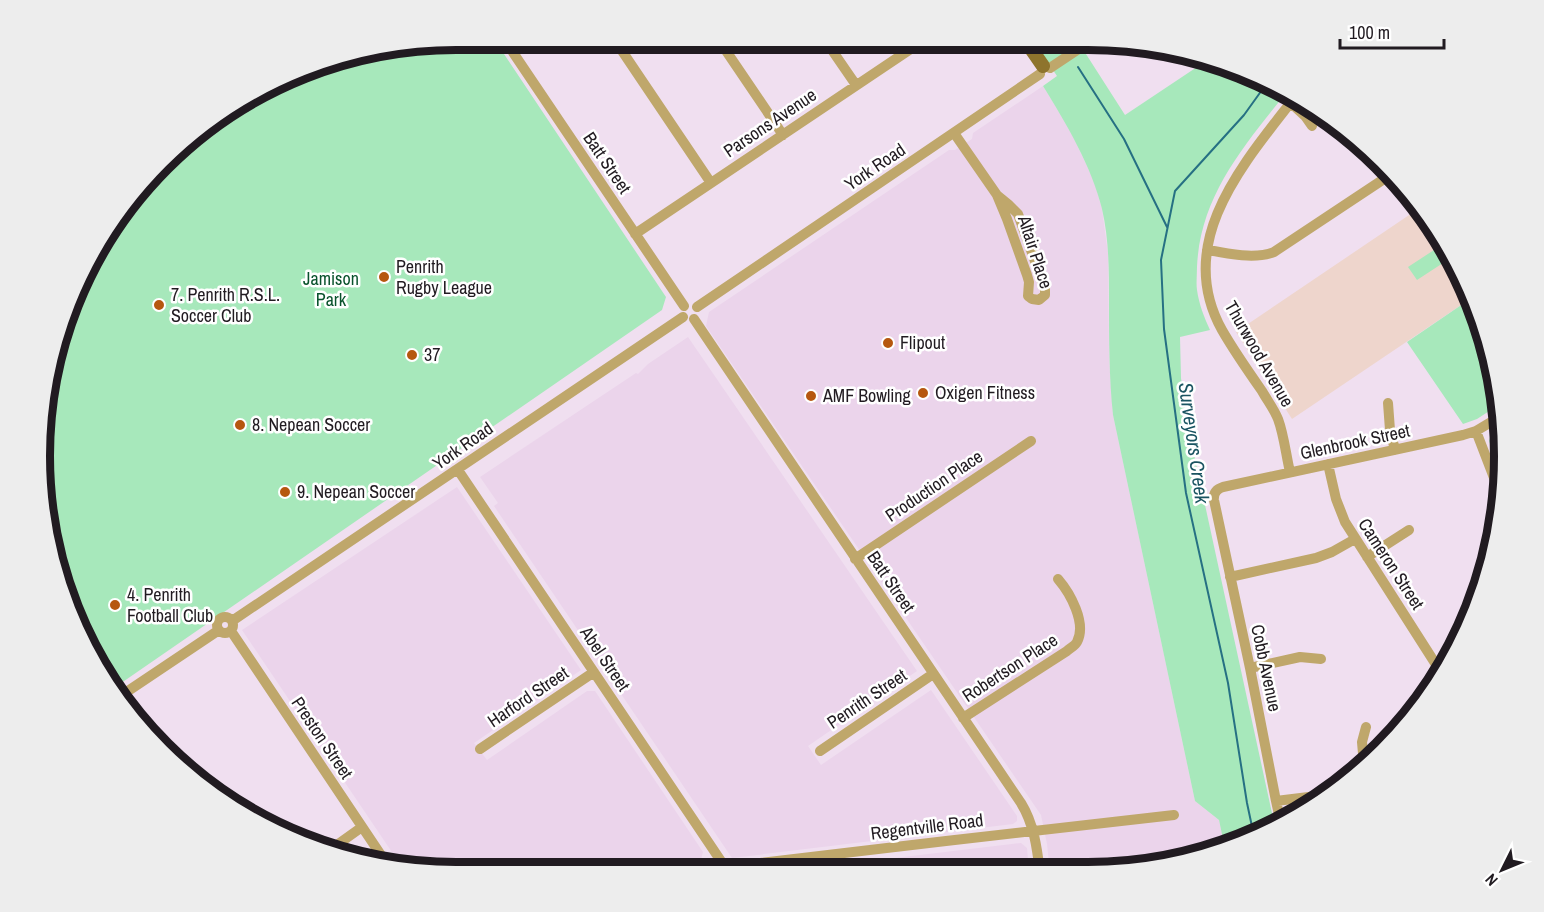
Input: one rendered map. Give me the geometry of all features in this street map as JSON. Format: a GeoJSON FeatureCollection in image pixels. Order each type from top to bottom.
{"type":"FeatureCollection","features":[{"type":"Feature","properties":{"kind":"main road"},"geometry":{"type":"LineString","coordinates":[[1032,50],[1044,69]]}},
{"type":"Feature","properties":{"kind":"street","name":"Batt Street"},"geometry":{"type":"LineString","coordinates":[[511,50],[635,234],[683,311]]}},
{"type":"Feature","properties":{"kind":"street"},"geometry":{"type":"LineString","coordinates":[[621,50],[711,183]]}},
{"type":"Feature","properties":{"kind":"street"},"geometry":{"type":"LineString","coordinates":[[725,50],[783,135]]}},
{"type":"Feature","properties":{"kind":"street"},"geometry":{"type":"LineString","coordinates":[[832,50],[856,85]]}},
{"type":"Feature","properties":{"kind":"street","name":"Parsons Avenue"},"geometry":{"type":"LineString","coordinates":[[635,234],[909,50]]}},
{"type":"Feature","properties":{"kind":"street","name":"York Road"},"geometry":{"type":"LineString","coordinates":[[697,307],[954,133],[1044,69],[1075,50]]}},
{"type":"Feature","properties":{"kind":"street","name":"Thurwood Avenue"},"geometry":{"type":"LineString","coordinates":[[1290,104],[1254,149],[1222,202],[1213,224],[1207,250],[1206,279],[1212,308],[1222,329],[1277,416],[1290,472]]}},
{"type":"Feature","properties":{"kind":"street"},"geometry":{"type":"LineString","coordinates":[[1300,110],[1312,126]]}},
{"type":"Feature","properties":{"kind":"street","name":"Altair Place"},"geometry":{"type":"LineString","coordinates":[[954,133],[997,195],[1027,275],[1028,296],[1032,300],[1039,300],[1045,295],[1045,289],[1019,216],[997,195]]}},
{"type":"Feature","properties":{"kind":"street"},"geometry":{"type":"LineString","coordinates":[[1207,250],[1252,255],[1274,252],[1385,179]]}},
{"type":"Feature","properties":{"kind":"street"},"geometry":{"type":"LineString","coordinates":[[691,303],[697,307],[699,312],[694,320],[687,320],[683,311],[691,303]]}},
{"type":"Feature","properties":{"kind":"street","name":"York Road"},"geometry":{"type":"LineString","coordinates":[[231,626],[458,470],[683,311]]}},
{"type":"Feature","properties":{"kind":"street","name":"Batt Street"},"geometry":{"type":"LineString","coordinates":[[694,320],[1021,803],[1033,830],[1038,862]]}},
{"type":"Feature","properties":{"kind":"street"},"geometry":{"type":"LineString","coordinates":[[1388,403],[1390,430],[1395,450]]}},
{"type":"Feature","properties":{"kind":"street","name":"Glenbrook Street"},"geometry":{"type":"LineString","coordinates":[[1214,493],[1223,487],[1476,431],[1493,421]]}},
{"type":"Feature","properties":{"kind":"street"},"geometry":{"type":"LineString","coordinates":[[1476,431],[1494,478]]}},
{"type":"Feature","properties":{"kind":"street","name":"Production Place"},"geometry":{"type":"LineString","coordinates":[[855,559],[1031,441]]}},
{"type":"Feature","properties":{"kind":"street","name":"Cameron Street"},"geometry":{"type":"LineString","coordinates":[[1328,464],[1340,510],[1355,538],[1436,665]]}},
{"type":"Feature","properties":{"kind":"street","name":"Abel Street"},"geometry":{"type":"LineString","coordinates":[[458,470],[722,862]]}},
{"type":"Feature","properties":{"kind":"street","name":"Cobb Avenue"},"geometry":{"type":"LineString","coordinates":[[1214,493],[1279,815]]}},
{"type":"Feature","properties":{"kind":"street"},"geometry":{"type":"LineString","coordinates":[[1367,557],[1409,530]]}},
{"type":"Feature","properties":{"kind":"street"},"geometry":{"type":"LineString","coordinates":[[1230,577],[1321,556],[1355,538]]}},
{"type":"Feature","properties":{"kind":"street","name":"Robertson Place"},"geometry":{"type":"LineString","coordinates":[[963,718],[1067,651],[1077,642],[1080,634],[1073,600],[1058,579]]}},
{"type":"Feature","properties":{"kind":"street"},"geometry":{"type":"LineString","coordinates":[[126,692],[219,630],[226,633],[231,626]]}},
{"type":"Feature","properties":{"kind":"street","name":"Preston Street"},"geometry":{"type":"LineString","coordinates":[[231,626],[381,856]]}},
{"type":"Feature","properties":{"kind":"street"},"geometry":{"type":"LineString","coordinates":[[1250,668],[1300,657],[1321,658]]}},
{"type":"Feature","properties":{"kind":"street","name":"Harford Street"},"geometry":{"type":"LineString","coordinates":[[480,749],[594,672]]}},
{"type":"Feature","properties":{"kind":"street","name":"Penrith Street"},"geometry":{"type":"LineString","coordinates":[[820,751],[933,674]]}},
{"type":"Feature","properties":{"kind":"street"},"geometry":{"type":"LineString","coordinates":[[1363,755],[1362,742],[1366,727]]}},
{"type":"Feature","properties":{"kind":"street"},"geometry":{"type":"LineString","coordinates":[[1276,801],[1309,797]]}},
{"type":"Feature","properties":{"kind":"street","name":"Regentville Road"},"geometry":{"type":"LineString","coordinates":[[767,862],[1174,815]]}},
{"type":"Feature","properties":{"kind":"street"},"geometry":{"type":"LineString","coordinates":[[337,845],[362,827]]}},
{"type":"Feature","properties":{"kind":"shaded area"},"geometry":{"type":"Polygon","coordinates":[[[1043,86],[1070,130],[1094,181],[1102,209],[1108,254],[1109,359],[1113,415],[1195,801],[1219,820],[1223,840],[1219,841],[1167,855],[1141,859],[1115,862],[1049,862],[1041,815],[706,326],[709,312],[949,150],[955,150],[972,139],[973,133],[1043,86]]]}},
{"type":"Feature","properties":{"kind":"shaded area"},"geometry":{"type":"Polygon","coordinates":[[[1413,213],[1440,253],[1465,302],[1292,419],[1236,332],[1413,213]]]}},
{"type":"Feature","properties":{"kind":"shaded area"},"geometry":{"type":"Polygon","coordinates":[[[688,337],[917,671],[808,746],[821,765],[931,690],[1017,816],[1017,821],[1013,824],[732,858],[494,506],[498,503],[480,477],[636,373],[638,374],[648,364],[688,337]]]}},
{"type":"Feature","properties":{"kind":"shaded area"},"geometry":{"type":"Polygon","coordinates":[[[457,487],[581,670],[474,743],[487,760],[587,691],[595,691],[703,852],[701,860],[684,862],[429,862],[396,858],[242,630],[457,487]]]}},
{"type":"Feature","properties":{"kind":"shaded area"},"geometry":{"type":"Polygon","coordinates":[[[1021,843],[1027,848],[1028,862],[862,862],[1021,843]]]}},
{"type":"Feature","properties":{"kind":"green space","name":"Jamison Park"},"geometry":{"type":"Polygon","coordinates":[[[429,50],[501,50],[666,297],[662,310],[120,684],[118,682],[80,612],[57,535],[50,483],[50,429],[57,377],[80,300],[118,230],[150,188],[188,150],[230,118],[300,80],[351,63],[429,50]]]}},
{"type":"Feature","properties":{"kind":"green space"},"geometry":{"type":"Polygon","coordinates":[[[1040,50],[1083,50],[1125,115],[1200,65],[1244,80],[1282,99],[1227,173],[1206,217],[1200,241],[1197,285],[1200,305],[1210,330],[1180,337],[1181,378],[1187,422],[1273,818],[1223,840],[1219,820],[1195,801],[1113,415],[1108,255],[1102,209],[1085,161],[1043,86],[1057,76],[1040,50]]]}},
{"type":"Feature","properties":{"kind":"green space"},"geometry":{"type":"Polygon","coordinates":[[[1434,250],[1443,263],[1417,280],[1408,267],[1434,250]]]}},
{"type":"Feature","properties":{"kind":"green space"},"geometry":{"type":"Polygon","coordinates":[[[1465,303],[1481,351],[1492,409],[1477,419],[1463,424],[1407,342],[1465,303]]]}},
{"type":"Feature","properties":{"kind":"green space"},"geometry":{"type":"Polygon","coordinates":[[[1494,433],[1494,454],[1489,441],[1494,433]]]}},
{"type":"Feature","properties":{"kind":"waterway"},"geometry":{"type":"LineString","coordinates":[[1078,67],[1124,139],[1167,227]]}},
{"type":"Feature","properties":{"kind":"waterway","name":"Surveyors Creek"},"geometry":{"type":"LineString","coordinates":[[1252,828],[1228,683],[1186,493],[1164,329],[1161,260],[1175,191],[1244,115],[1263,89]]}},
{"type":"Feature","properties":{"kind":"place","name":"Penrith Rugby League"},"geometry":{"type":"Point","coordinates":[384,277]}},
{"type":"Feature","properties":{"kind":"place","name":"7. Penrith R.S.L. Soccer Club"},"geometry":{"type":"Point","coordinates":[159,305]}},
{"type":"Feature","properties":{"kind":"place","name":"Flipout"},"geometry":{"type":"Point","coordinates":[888,343]}},
{"type":"Feature","properties":{"kind":"place","name":"37"},"geometry":{"type":"Point","coordinates":[412,355]}},
{"type":"Feature","properties":{"kind":"place","name":"Oxigen Fitness"},"geometry":{"type":"Point","coordinates":[923,393]}},
{"type":"Feature","properties":{"kind":"place","name":"AMF Bowling"},"geometry":{"type":"Point","coordinates":[811,396]}},
{"type":"Feature","properties":{"kind":"place","name":"8. Nepean Soccer"},"geometry":{"type":"Point","coordinates":[240,425]}},
{"type":"Feature","properties":{"kind":"place","name":"9. Nepean Soccer"},"geometry":{"type":"Point","coordinates":[285,492]}},
{"type":"Feature","properties":{"kind":"place","name":"4. Penrith Football Club"},"geometry":{"type":"Point","coordinates":[115,605]}}]}
